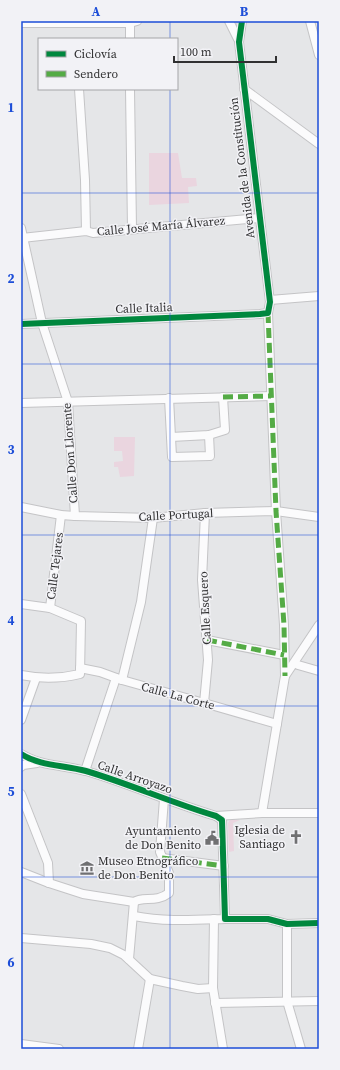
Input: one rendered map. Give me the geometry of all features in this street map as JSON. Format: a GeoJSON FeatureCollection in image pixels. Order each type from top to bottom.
{"type":"FeatureCollection","features":[{"type":"Feature","properties":{"kind":"street","name":"Avenida de la Constitución"},"geometry":{"type":"LineString","coordinates":[[229,21],[239,42]]}},
{"type":"Feature","properties":{"kind":"street","name":"Avenida de la Constitución"},"geometry":{"type":"LineString","coordinates":[[242,21],[239,42],[270,300],[268,313],[271,396],[276,511],[283,610],[285,676]]}},
{"type":"Feature","properties":{"kind":"street"},"geometry":{"type":"LineString","coordinates":[[310,21],[319,55]]}},
{"type":"Feature","properties":{"kind":"street"},"geometry":{"type":"LineString","coordinates":[[21,23],[134,22],[130,38]]}},
{"type":"Feature","properties":{"kind":"street"},"geometry":{"type":"LineString","coordinates":[[79,90],[85,180],[86,231]]}},
{"type":"Feature","properties":{"kind":"street"},"geometry":{"type":"LineString","coordinates":[[130,90],[132,229]]}},
{"type":"Feature","properties":{"kind":"street"},"geometry":{"type":"LineString","coordinates":[[244,90],[319,144]]}},
{"type":"Feature","properties":{"kind":"street"},"geometry":{"type":"LineString","coordinates":[[246,107],[255,98]]}},
{"type":"Feature","properties":{"kind":"street","name":"Calle José María Álvarez"},"geometry":{"type":"LineString","coordinates":[[22,238],[86,231],[93,233],[259,218]]}},
{"type":"Feature","properties":{"kind":"street","name":"Calle Don Llorente"},"geometry":{"type":"LineString","coordinates":[[21,228],[42,323],[68,402],[75,516]]}},
{"type":"Feature","properties":{"kind":"street"},"geometry":{"type":"LineString","coordinates":[[270,300],[319,296]]}},
{"type":"Feature","properties":{"kind":"street","name":"Calle Italia"},"geometry":{"type":"LineString","coordinates":[[21,324],[268,313]]}},
{"type":"Feature","properties":{"kind":"street"},"geometry":{"type":"LineString","coordinates":[[21,403],[271,396]]}},
{"type":"Feature","properties":{"kind":"street"},"geometry":{"type":"LineString","coordinates":[[171,437],[209,435],[225,430],[223,397]]}},
{"type":"Feature","properties":{"kind":"street"},"geometry":{"type":"LineString","coordinates":[[169,398],[172,457],[210,456],[209,435]]}},
{"type":"Feature","properties":{"kind":"street","name":"Calle Portugal"},"geometry":{"type":"LineString","coordinates":[[21,507],[61,515],[75,516],[153,518],[205,513],[276,511],[319,517]]}},
{"type":"Feature","properties":{"kind":"street","name":"Calle Esquero"},"geometry":{"type":"LineString","coordinates":[[204,702],[208,660],[202,580],[205,513]]}},
{"type":"Feature","properties":{"kind":"street","name":"Calle Tejares"},"geometry":{"type":"LineString","coordinates":[[61,515],[50,608],[81,621],[80,668]]}},
{"type":"Feature","properties":{"kind":"street"},"geometry":{"type":"LineString","coordinates":[[84,771],[119,679],[141,602],[153,518]]}},
{"type":"Feature","properties":{"kind":"street"},"geometry":{"type":"LineString","coordinates":[[21,604],[50,608]]}},
{"type":"Feature","properties":{"kind":"street"},"geometry":{"type":"LineString","coordinates":[[262,813],[285,676],[319,625]]}},
{"type":"Feature","properties":{"kind":"street"},"geometry":{"type":"LineString","coordinates":[[207,640],[284,655]]}},
{"type":"Feature","properties":{"kind":"street"},"geometry":{"type":"LineString","coordinates":[[295,662],[298,665],[319,670]]}},
{"type":"Feature","properties":{"kind":"street"},"geometry":{"type":"LineString","coordinates":[[21,675],[36,678],[56,678],[80,674],[80,668]]}},
{"type":"Feature","properties":{"kind":"street","name":"Calle La Corte"},"geometry":{"type":"LineString","coordinates":[[80,668],[100,672],[119,679],[277,724]]}},
{"type":"Feature","properties":{"kind":"street"},"geometry":{"type":"LineString","coordinates":[[21,720],[36,678]]}},
{"type":"Feature","properties":{"kind":"street","name":"Calle Arroyazo"},"geometry":{"type":"LineString","coordinates":[[21,754],[22,766],[31,763],[46,764]]}},
{"type":"Feature","properties":{"kind":"street","name":"Calle Arroyazo"},"geometry":{"type":"LineString","coordinates":[[21,754],[28,759],[84,771],[164,799],[222,817]]}},
{"type":"Feature","properties":{"kind":"street"},"geometry":{"type":"LineString","coordinates":[[21,794],[24,809],[48,863],[49,883]]}},
{"type":"Feature","properties":{"kind":"street"},"geometry":{"type":"LineString","coordinates":[[21,872],[83,894],[134,902],[137,900],[164,897],[169,893],[169,873],[160,852],[164,799]]}},
{"type":"Feature","properties":{"kind":"street"},"geometry":{"type":"LineString","coordinates":[[223,1049],[213,988],[220,919],[226,908],[222,817],[262,813],[319,813]]}},
{"type":"Feature","properties":{"kind":"street"},"geometry":{"type":"LineString","coordinates":[[162,858],[224,866]]}},
{"type":"Feature","properties":{"kind":"street"},"geometry":{"type":"LineString","coordinates":[[129,959],[134,916],[134,902]]}},
{"type":"Feature","properties":{"kind":"street"},"geometry":{"type":"LineString","coordinates":[[226,908],[233,914],[249,919]]}},
{"type":"Feature","properties":{"kind":"street"},"geometry":{"type":"LineString","coordinates":[[134,916],[152,920],[249,919],[268,920],[287,924],[319,923]]}},
{"type":"Feature","properties":{"kind":"street"},"geometry":{"type":"LineString","coordinates":[[287,924],[288,1001],[301,1049]]}},
{"type":"Feature","properties":{"kind":"street"},"geometry":{"type":"LineString","coordinates":[[21,938],[99,946],[119,952],[129,959],[150,979],[198,989],[213,988]]}},
{"type":"Feature","properties":{"kind":"street"},"geometry":{"type":"LineString","coordinates":[[138,1049],[150,979]]}},
{"type":"Feature","properties":{"kind":"street"},"geometry":{"type":"LineString","coordinates":[[215,1003],[319,1001]]}},
{"type":"Feature","properties":{"kind":"street"},"geometry":{"type":"LineString","coordinates":[[21,1044],[59,1049]]}},
{"type":"Feature","properties":{"kind":"shaded area"},"geometry":{"type":"Polygon","coordinates":[[[149,153],[178,153],[182,178],[196,178],[197,186],[188,187],[189,203],[149,205],[149,153]]]}},
{"type":"Feature","properties":{"kind":"shaded area"},"geometry":{"type":"Polygon","coordinates":[[[114,437],[135,437],[134,476],[120,477],[118,467],[114,467],[114,462],[123,461],[122,451],[114,451],[114,437]]]}},
{"type":"Feature","properties":{"kind":"shaded area"},"geometry":{"type":"Polygon","coordinates":[[[232,816],[235,816],[235,820],[240,820],[233,823],[234,851],[229,852],[228,823],[232,816]]]}},
{"type":"Feature","properties":{"kind":"marked path"},"geometry":{"type":"LineString","coordinates":[[268,313],[276,511],[284,625],[285,676]]}},
{"type":"Feature","properties":{"kind":"marked path"},"geometry":{"type":"LineString","coordinates":[[223,397],[271,396]]}},
{"type":"Feature","properties":{"kind":"marked path"},"geometry":{"type":"LineString","coordinates":[[207,640],[284,655]]}},
{"type":"Feature","properties":{"kind":"marked path"},"geometry":{"type":"LineString","coordinates":[[162,858],[224,866]]}},
{"type":"Feature","properties":{"kind":"cycle path"},"geometry":{"type":"LineString","coordinates":[[21,324],[268,313],[270,302],[239,42],[242,21]]}},
{"type":"Feature","properties":{"kind":"cycle path"},"geometry":{"type":"LineString","coordinates":[[21,754],[36,761],[78,769],[102,776],[216,816],[222,820],[225,919],[268,919],[287,924],[319,923]]}},
{"type":"Feature","properties":{"kind":"place","name":"Iglesia de Santiago"},"geometry":{"type":"Point","coordinates":[296,837]}},
{"type":"Feature","properties":{"kind":"place","name":"Ayuntamiento de Don Benito"},"geometry":{"type":"Point","coordinates":[212,838]}},
{"type":"Feature","properties":{"kind":"place","name":"Museo Etnográfico de Don Benito"},"geometry":{"type":"Point","coordinates":[87,868]}}]}
